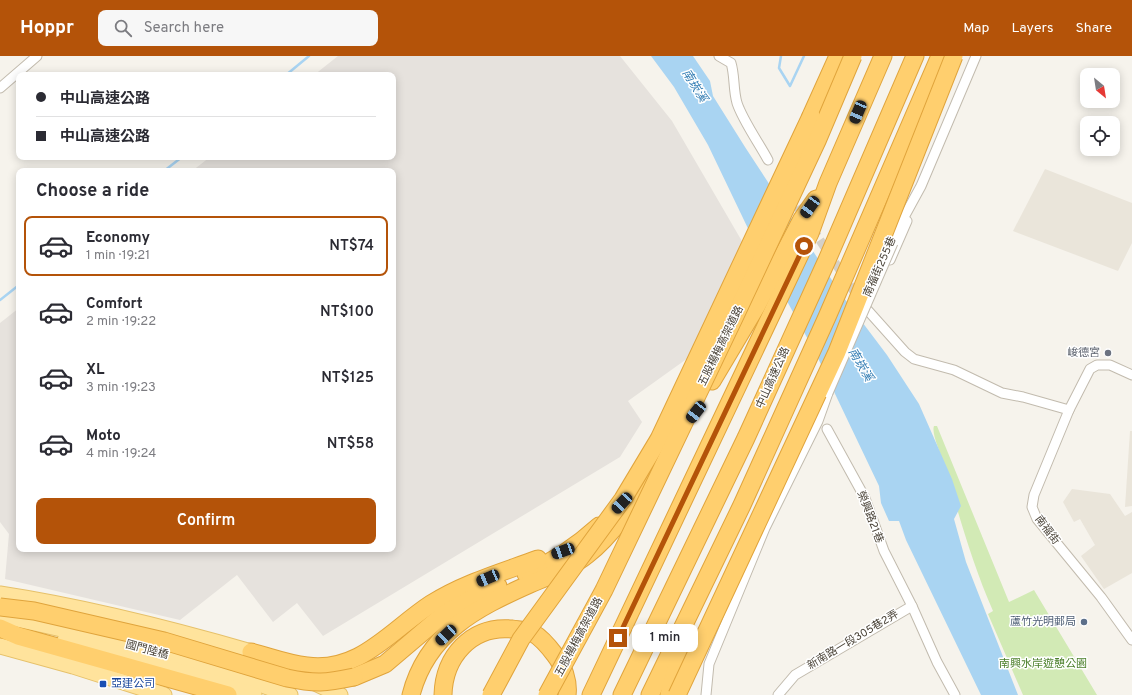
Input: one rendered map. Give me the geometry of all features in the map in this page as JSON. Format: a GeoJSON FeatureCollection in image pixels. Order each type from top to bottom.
{"type":"FeatureCollection","features":[{"type":"Feature","properties":{"kind":"highway"},"geometry":{"type":"LineString","coordinates":[[491,695],[521,639],[623,499],[660,439],[838,56]]}},
{"type":"Feature","properties":{"kind":"highway","name":"五股楊梅高架道路"},"geometry":{"type":"LineString","coordinates":[[547,695],[604,590],[814,148],[853,56]]}},
{"type":"Feature","properties":{"kind":"highway"},"geometry":{"type":"LineString","coordinates":[[591,695],[773,309],[806,226],[828,183],[883,56]]}},
{"type":"Feature","properties":{"kind":"highway","name":"中山高速公路"},"geometry":{"type":"LineString","coordinates":[[622,695],[717,501],[827,260],[915,56]]}},
{"type":"Feature","properties":{"kind":"highway"},"geometry":{"type":"LineString","coordinates":[[650,695],[700,594],[827,317],[845,284],[940,56]]}},
{"type":"Feature","properties":{"kind":"highway"},"geometry":{"type":"LineString","coordinates":[[677,695],[836,352],[954,56]]}},
{"type":"Feature","properties":{"kind":"highway"},"geometry":{"type":"LineString","coordinates":[[845,284],[870,257],[941,106],[961,56]]}},
{"type":"Feature","properties":{"kind":"highway"},"geometry":{"type":"LineString","coordinates":[[411,695],[415,678],[436,644],[467,616],[491,601],[555,573],[586,555],[619,521],[696,412],[718,369],[767,286],[806,226]]}},
{"type":"Feature","properties":{"kind":"highway"},"geometry":{"type":"LineString","coordinates":[[0,607],[34,611],[164,641],[287,678],[304,682],[326,683],[354,677],[385,664],[444,614],[476,596],[542,567],[576,546],[612,513],[638,484],[656,469]]}},
{"type":"Feature","properties":{"kind":"highway"},"geometry":{"type":"LineString","coordinates":[[251,652],[307,666],[327,667],[346,663],[367,653],[431,604],[455,591],[496,574],[576,546]]}},
{"type":"Feature","properties":{"kind":"highway"},"geometry":{"type":"LineString","coordinates":[[669,695],[675,667],[700,594]]}},
{"type":"Feature","properties":{"kind":"highway"},"geometry":{"type":"LineString","coordinates":[[0,626],[18,636],[228,695]]}},
{"type":"Feature","properties":{"kind":"highway"},"geometry":{"type":"LineString","coordinates":[[443,695],[444,681],[450,664],[460,648],[476,636],[498,628],[533,633],[546,644],[560,661],[568,689],[567,695]]}},
{"type":"Feature","properties":{"kind":"main road"},"geometry":{"type":"LineString","coordinates":[[0,594],[36,599],[164,627],[251,652],[340,695]]}},
{"type":"Feature","properties":{"kind":"main road","name":"國門陸橋"},"geometry":{"type":"LineString","coordinates":[[0,615],[141,647],[236,676],[290,695]]}},
{"type":"Feature","properties":{"kind":"main road","name":"國門陸橋"},"geometry":{"type":"LineString","coordinates":[[0,626],[137,658],[254,695]]}},
{"type":"Feature","properties":{"kind":"main road"},"geometry":{"type":"LineString","coordinates":[[0,646],[73,666],[155,694]]}},
{"type":"Feature","properties":{"kind":"street"},"geometry":{"type":"LineString","coordinates":[[18,72],[37,56]]}},
{"type":"Feature","properties":{"kind":"street"},"geometry":{"type":"LineString","coordinates":[[719,56],[731,63],[734,74],[734,92],[738,105],[768,160]]}},
{"type":"Feature","properties":{"kind":"street","name":"南福街255巷"},"geometry":{"type":"LineString","coordinates":[[976,56],[921,186],[890,241],[863,304],[905,352],[914,359],[954,370],[1002,392],[1024,396],[1069,410]]}},
{"type":"Feature","properties":{"kind":"street"},"geometry":{"type":"LineString","coordinates":[[0,88],[16,74]]}},
{"type":"Feature","properties":{"kind":"street"},"geometry":{"type":"LineString","coordinates":[[706,695],[709,664],[765,528],[818,421],[828,394],[894,243],[921,186]]}},
{"type":"Feature","properties":{"kind":"street","name":"南福街"},"geometry":{"type":"LineString","coordinates":[[1132,375],[1110,365],[1097,365],[1090,369],[1069,410],[1034,495],[1032,507],[1037,519],[1101,597],[1132,640]]}},
{"type":"Feature","properties":{"kind":"street","name":"榮興路21巷"},"geometry":{"type":"LineString","coordinates":[[827,429],[865,498],[884,551],[912,606],[937,662],[955,695]]}},
{"type":"Feature","properties":{"kind":"street","name":"新南路一段305巷2弄"},"geometry":{"type":"LineString","coordinates":[[778,695],[795,675],[912,606]]}},
{"type":"Feature","properties":{"kind":"shaded area"},"geometry":{"type":"Polygon","coordinates":[[[338,56],[620,56],[672,121],[743,243],[688,358],[628,401],[642,422],[620,457],[323,636],[297,603],[273,622],[237,575],[180,620],[5,579],[9,534],[0,522],[0,323],[16,310],[16,552],[396,552],[396,168],[196,168],[206,160],[396,160],[396,72],[318,72],[338,56]]]}},
{"type":"Feature","properties":{"kind":"shaded area"},"geometry":{"type":"Polygon","coordinates":[[[1045,169],[1132,203],[1132,243],[1118,271],[1013,231],[1045,169]]]}},
{"type":"Feature","properties":{"kind":"shaded area"},"geometry":{"type":"Polygon","coordinates":[[[1130,431],[1132,431],[1132,506],[1125,507],[1130,431]]]}},
{"type":"Feature","properties":{"kind":"shaded area"},"geometry":{"type":"Polygon","coordinates":[[[1072,489],[1110,494],[1125,516],[1132,512],[1132,573],[1104,589],[1081,556],[1095,545],[1080,519],[1074,522],[1063,502],[1072,489]]]}},
{"type":"Feature","properties":{"kind":"green space","name":"南興水岸遊憩公園"},"geometry":{"type":"Polygon","coordinates":[[[934,426],[937,426],[1009,602],[1034,590],[1097,695],[1023,695],[988,614],[993,611],[978,575],[966,538],[944,463],[935,439],[933,429],[934,426]]]}},
{"type":"Feature","properties":{"kind":"water","name":"南崁溪"},"geometry":{"type":"Polygon","coordinates":[[[651,56],[693,56],[710,81],[713,96],[745,147],[841,294],[887,355],[919,404],[952,479],[961,506],[954,519],[966,562],[1018,695],[981,695],[906,540],[899,521],[889,521],[881,503],[879,486],[816,354],[754,241],[708,145],[674,87],[651,56]]]}},
{"type":"Feature","properties":{"kind":"waterway"},"geometry":{"type":"LineString","coordinates":[[290,72],[309,56]]}},
{"type":"Feature","properties":{"kind":"waterway"},"geometry":{"type":"LineString","coordinates":[[781,56],[779,68],[790,86],[804,56]]}},
{"type":"Feature","properties":{"kind":"waterway"},"geometry":{"type":"LineString","coordinates":[[168,168],[178,160]]}},
{"type":"Feature","properties":{"kind":"waterway"},"geometry":{"type":"LineString","coordinates":[[0,300],[16,287]]}},
{"type":"Feature","properties":{"kind":"tunnel"},"geometry":{"type":"LineString","coordinates":[[790,195],[859,299]]}},
{"type":"Feature","properties":{"kind":"place","name":"峻德宮"},"geometry":{"type":"Point","coordinates":[1108,353]}},
{"type":"Feature","properties":{"kind":"place","name":"蘆竹光明郵局"},"geometry":{"type":"Point","coordinates":[1084,622]}},
{"type":"Feature","properties":{"kind":"place","name":"亞建公司"},"geometry":{"type":"Point","coordinates":[103,684]}},
{"type":"Feature","properties":{"kind":"route"},"geometry":{"type":"LineString","coordinates":[[618,638],[804,246]]}}]}
